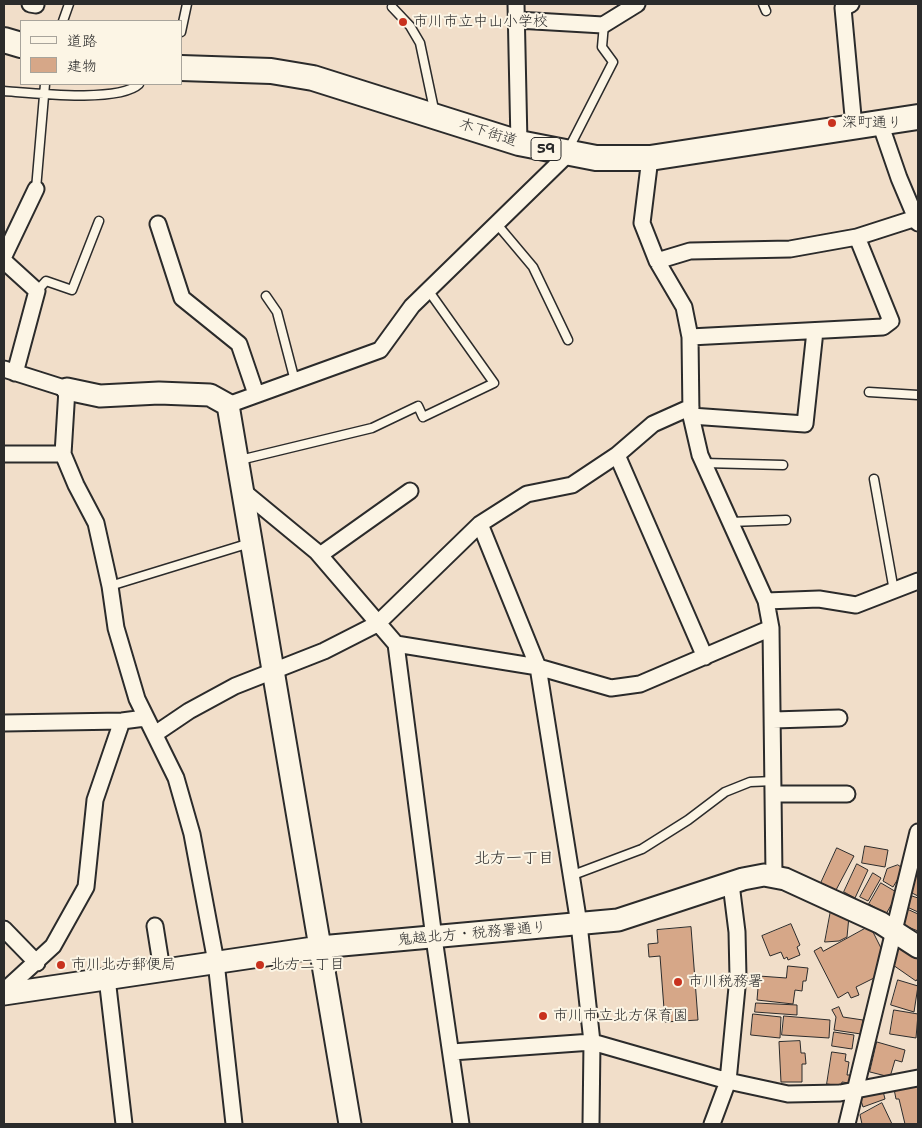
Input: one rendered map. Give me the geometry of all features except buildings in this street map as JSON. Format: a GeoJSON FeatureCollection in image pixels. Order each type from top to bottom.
{"type":"FeatureCollection","features":[{"type":"Feature","properties":{"kind":"main road"},"geometry":{"type":"LineString","coordinates":[[4,40],[20,45]]}},
{"type":"Feature","properties":{"kind":"main road","name":"木下街道"},"geometry":{"type":"LineString","coordinates":[[182,68],[291,73],[313,78],[519,143],[567,154],[619,160],[650,158],[918,117]]}},
{"type":"Feature","properties":{"kind":"street"},"geometry":{"type":"LineString","coordinates":[[516,4],[519,143]]}},
{"type":"Feature","properties":{"kind":"street"},"geometry":{"type":"LineString","coordinates":[[517,20],[604,24],[636,4]]}},
{"type":"Feature","properties":{"kind":"street"},"geometry":{"type":"LineString","coordinates":[[851,4],[843,8],[854,128]]}},
{"type":"Feature","properties":{"kind":"street"},"geometry":{"type":"LineString","coordinates":[[657,260],[690,251],[790,248],[857,237],[917,220],[899,178],[880,123]]}},
{"type":"Feature","properties":{"kind":"street"},"geometry":{"type":"LineString","coordinates":[[4,261],[37,291],[10,371],[67,389],[100,396],[159,393],[210,396],[228,404],[380,350],[412,306],[567,154]]}},
{"type":"Feature","properties":{"kind":"street"},"geometry":{"type":"LineString","coordinates":[[650,158],[642,223],[657,260],[684,307],[690,337],[691,411],[704,463],[766,601],[771,628],[774,875]]}},
{"type":"Feature","properties":{"kind":"street"},"geometry":{"type":"LineString","coordinates":[[4,256],[36,189]]}},
{"type":"Feature","properties":{"kind":"street"},"geometry":{"type":"LineString","coordinates":[[158,224],[182,298],[239,344],[256,394]]}},
{"type":"Feature","properties":{"kind":"street"},"geometry":{"type":"LineString","coordinates":[[690,337],[883,327],[891,321],[857,237]]}},
{"type":"Feature","properties":{"kind":"street"},"geometry":{"type":"LineString","coordinates":[[155,734],[205,702],[273,670],[324,651],[377,624],[480,524],[527,494],[572,486],[617,455],[653,424],[691,411],[806,424],[815,331]]}},
{"type":"Feature","properties":{"kind":"street"},"geometry":{"type":"LineString","coordinates":[[67,389],[63,454],[76,485],[96,523],[110,586],[116,628],[145,718],[155,734],[176,778],[192,834],[216,962],[234,1124]]}},
{"type":"Feature","properties":{"kind":"street"},"geometry":{"type":"LineString","coordinates":[[228,404],[350,1124]]}},
{"type":"Feature","properties":{"kind":"street"},"geometry":{"type":"LineString","coordinates":[[4,454],[63,454]]}},
{"type":"Feature","properties":{"kind":"street"},"geometry":{"type":"LineString","coordinates":[[617,455],[705,656]]}},
{"type":"Feature","properties":{"kind":"street"},"geometry":{"type":"LineString","coordinates":[[320,556],[410,490]]}},
{"type":"Feature","properties":{"kind":"street"},"geometry":{"type":"LineString","coordinates":[[243,491],[320,556],[396,644],[434,938],[461,1124]]}},
{"type":"Feature","properties":{"kind":"street"},"geometry":{"type":"LineString","coordinates":[[480,524],[538,667],[573,875],[579,924],[592,1042],[591,1124]]}},
{"type":"Feature","properties":{"kind":"street"},"geometry":{"type":"LineString","coordinates":[[766,601],[819,599],[856,605],[918,581]]}},
{"type":"Feature","properties":{"kind":"street"},"geometry":{"type":"LineString","coordinates":[[396,644],[538,667],[611,688],[640,684],[771,628]]}},
{"type":"Feature","properties":{"kind":"street"},"geometry":{"type":"LineString","coordinates":[[4,722],[122,721],[145,718]]}},
{"type":"Feature","properties":{"kind":"street"},"geometry":{"type":"LineString","coordinates":[[773,720],[839,718]]}},
{"type":"Feature","properties":{"kind":"street"},"geometry":{"type":"LineString","coordinates":[[4,993],[53,946],[86,887],[95,800],[122,721]]}},
{"type":"Feature","properties":{"kind":"street"},"geometry":{"type":"LineString","coordinates":[[774,787],[846,794]]}},
{"type":"Feature","properties":{"kind":"street"},"geometry":{"type":"LineString","coordinates":[[847,1124],[918,832]]}},
{"type":"Feature","properties":{"kind":"street","name":"鬼越北方・税務署通り"},"geometry":{"type":"LineString","coordinates":[[4,993],[320,947],[434,938],[634,917],[753,876],[774,875],[797,883],[893,930],[918,948]]}},
{"type":"Feature","properties":{"kind":"street"},"geometry":{"type":"LineString","coordinates":[[712,1124],[728,1081],[738,977],[731,884]]}},
{"type":"Feature","properties":{"kind":"street"},"geometry":{"type":"LineString","coordinates":[[155,926],[162,970]]}},
{"type":"Feature","properties":{"kind":"street"},"geometry":{"type":"LineString","coordinates":[[4,929],[37,963]]}},
{"type":"Feature","properties":{"kind":"street"},"geometry":{"type":"LineString","coordinates":[[107,978],[124,1124]]}},
{"type":"Feature","properties":{"kind":"street"},"geometry":{"type":"LineString","coordinates":[[452,1052],[592,1042],[728,1081],[788,1094],[854,1091],[918,1078]]}},
{"type":"Feature","properties":{"kind":"lane"},"geometry":{"type":"LineString","coordinates":[[64,20],[69,4]]}},
{"type":"Feature","properties":{"kind":"lane"},"geometry":{"type":"LineString","coordinates":[[182,27],[187,4]]}},
{"type":"Feature","properties":{"kind":"lane"},"geometry":{"type":"LineString","coordinates":[[392,8],[410,26],[420,43],[435,116]]}},
{"type":"Feature","properties":{"kind":"lane"},"geometry":{"type":"LineString","coordinates":[[567,154],[614,62],[602,47],[604,24]]}},
{"type":"Feature","properties":{"kind":"lane"},"geometry":{"type":"LineString","coordinates":[[36,189],[44,85]]}},
{"type":"Feature","properties":{"kind":"lane"},"geometry":{"type":"LineString","coordinates":[[4,91],[44,94],[116,94],[134,88],[137,85]]}},
{"type":"Feature","properties":{"kind":"lane"},"geometry":{"type":"LineString","coordinates":[[37,291],[46,281],[72,290],[99,221]]}},
{"type":"Feature","properties":{"kind":"lane"},"geometry":{"type":"LineString","coordinates":[[496,223],[533,266],[568,340]]}},
{"type":"Feature","properties":{"kind":"lane"},"geometry":{"type":"LineString","coordinates":[[238,461],[372,428],[418,406],[422,417],[494,383],[428,290]]}},
{"type":"Feature","properties":{"kind":"lane"},"geometry":{"type":"LineString","coordinates":[[266,296],[277,312],[295,381]]}},
{"type":"Feature","properties":{"kind":"lane"},"geometry":{"type":"LineString","coordinates":[[869,392],[918,395]]}},
{"type":"Feature","properties":{"kind":"lane"},"geometry":{"type":"LineString","coordinates":[[704,463],[783,465]]}},
{"type":"Feature","properties":{"kind":"lane"},"geometry":{"type":"LineString","coordinates":[[874,479],[894,590]]}},
{"type":"Feature","properties":{"kind":"lane"},"geometry":{"type":"LineString","coordinates":[[730,522],[786,520]]}},
{"type":"Feature","properties":{"kind":"lane"},"geometry":{"type":"LineString","coordinates":[[110,586],[252,542]]}},
{"type":"Feature","properties":{"kind":"lane"},"geometry":{"type":"LineString","coordinates":[[573,875],[642,849],[688,820],[725,792],[750,782],[774,787]]}},
{"type":"Feature","properties":{"kind":"place","name":"市川市立中山小学校"},"geometry":{"type":"Point","coordinates":[403,22]}},
{"type":"Feature","properties":{"kind":"place","name":"深町通り"},"geometry":{"type":"Point","coordinates":[832,123]}},
{"type":"Feature","properties":{"kind":"place","name":"市川北方郵便局"},"geometry":{"type":"Point","coordinates":[61,965]}},
{"type":"Feature","properties":{"kind":"place","name":"北方二丁目"},"geometry":{"type":"Point","coordinates":[260,965]}},
{"type":"Feature","properties":{"kind":"place","name":"市川税務署"},"geometry":{"type":"Point","coordinates":[678,982]}},
{"type":"Feature","properties":{"kind":"place","name":"市川市立北方保育園"},"geometry":{"type":"Point","coordinates":[543,1016]}},
{"type":"Feature","properties":{"kind":"district","name":"北方一丁目"},"geometry":{"type":"Point","coordinates":[514,859]}}]}
